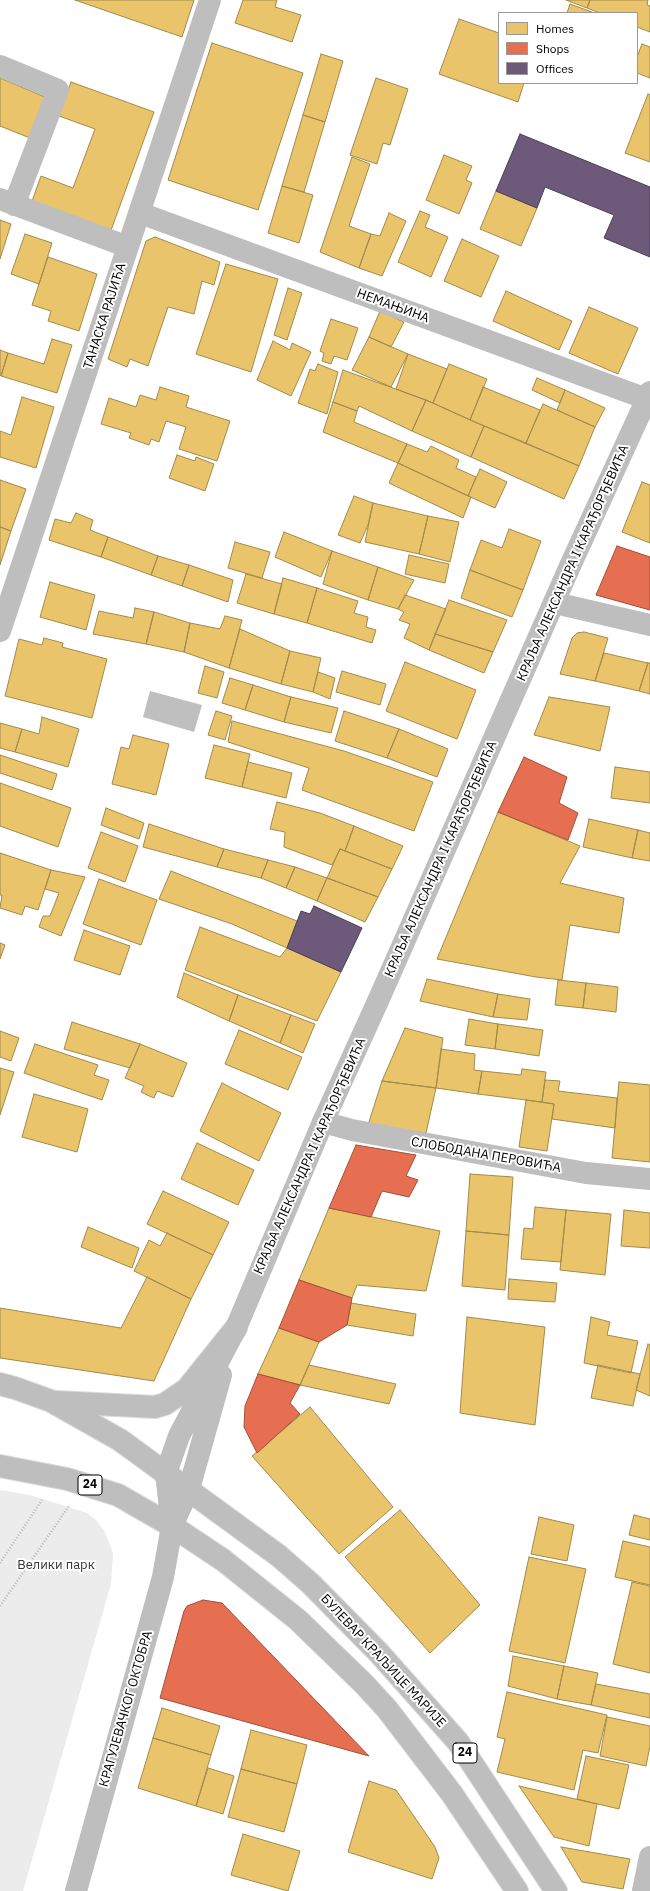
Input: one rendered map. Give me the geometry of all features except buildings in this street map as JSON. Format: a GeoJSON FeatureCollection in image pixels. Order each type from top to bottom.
{"type":"FeatureCollection","features":[{"type":"Feature","properties":{"kind":"street","name":"ТАНАСКА РАЈИЋА"},"geometry":{"type":"LineString","coordinates":[[0,631],[210,0]]}},
{"type":"Feature","properties":{"kind":"street"},"geometry":{"type":"LineString","coordinates":[[0,66],[58,90],[7,202],[128,247]]}},
{"type":"Feature","properties":{"kind":"street","name":"НЕМАЊИНА"},"geometry":{"type":"LineString","coordinates":[[140,213],[648,396]]}},
{"type":"Feature","properties":{"kind":"street","name":"КРАЉА АЛЕКСАНДРА I КАРАЂОРЂЕВИЋА"},"geometry":{"type":"LineString","coordinates":[[166,1473],[183,1427],[236,1328],[323,1122],[555,603],[570,566],[648,396]]}},
{"type":"Feature","properties":{"kind":"street"},"geometry":{"type":"LineString","coordinates":[[555,603],[650,625]]}},
{"type":"Feature","properties":{"kind":"street","name":"СЛОБОДАНА ПЕРОВИЋА"},"geometry":{"type":"LineString","coordinates":[[323,1122],[359,1132],[578,1172],[650,1179]]}},
{"type":"Feature","properties":{"kind":"street"},"geometry":{"type":"LineString","coordinates":[[51,1401],[155,1407],[166,1404],[187,1389],[236,1328]]}},
{"type":"Feature","properties":{"kind":"street","name":"КРАЉА АЛЕКСАНДРА I КАРАЂОРЂЕВИЋА"},"geometry":{"type":"LineString","coordinates":[[172,1526],[189,1489],[236,1328]]}},
{"type":"Feature","properties":{"kind":"street","name":"24"},"geometry":{"type":"LineString","coordinates":[[0,1384],[51,1401],[109,1434],[166,1473]]}},
{"type":"Feature","properties":{"kind":"street","name":"24"},"geometry":{"type":"LineString","coordinates":[[0,1466],[67,1478],[118,1495],[172,1526],[223,1560],[298,1620],[364,1684],[387,1709],[448,1788],[517,1891]]}},
{"type":"Feature","properties":{"kind":"street"},"geometry":{"type":"LineString","coordinates":[[166,1473],[172,1526]]}},
{"type":"Feature","properties":{"kind":"street","name":"БУЛЕВАР КРАЉИЦЕ МАРИЈЕ"},"geometry":{"type":"LineString","coordinates":[[166,1473],[279,1556],[311,1584],[406,1682],[458,1742],[556,1891]]}},
{"type":"Feature","properties":{"kind":"street","name":"КРАГУЈЕВАЧКОГ ОКТОБРА"},"geometry":{"type":"LineString","coordinates":[[76,1891],[163,1577],[172,1526]]}},
{"type":"Feature","properties":{"kind":"street"},"geometry":{"type":"LineString","coordinates":[[643,1891],[650,1857]]}},
{"type":"Feature","properties":{"kind":"path"},"geometry":{"type":"LineString","coordinates":[[0,1563],[45,1496]]}},
{"type":"Feature","properties":{"kind":"path"},"geometry":{"type":"LineString","coordinates":[[0,1606],[70,1503]]}},
{"type":"Feature","properties":{"kind":"green space","name":"Велики парк"},"geometry":{"type":"Polygon","coordinates":[[[0,1490],[30,1495],[87,1513],[95,1519],[105,1532],[113,1553],[111,1584],[23,1891],[0,1891],[0,1490]]]}},
{"type":"Feature","properties":{"kind":"shaded area"},"geometry":{"type":"Polygon","coordinates":[[[150,691],[202,705],[194,732],[143,717],[150,691]]]}}]}
